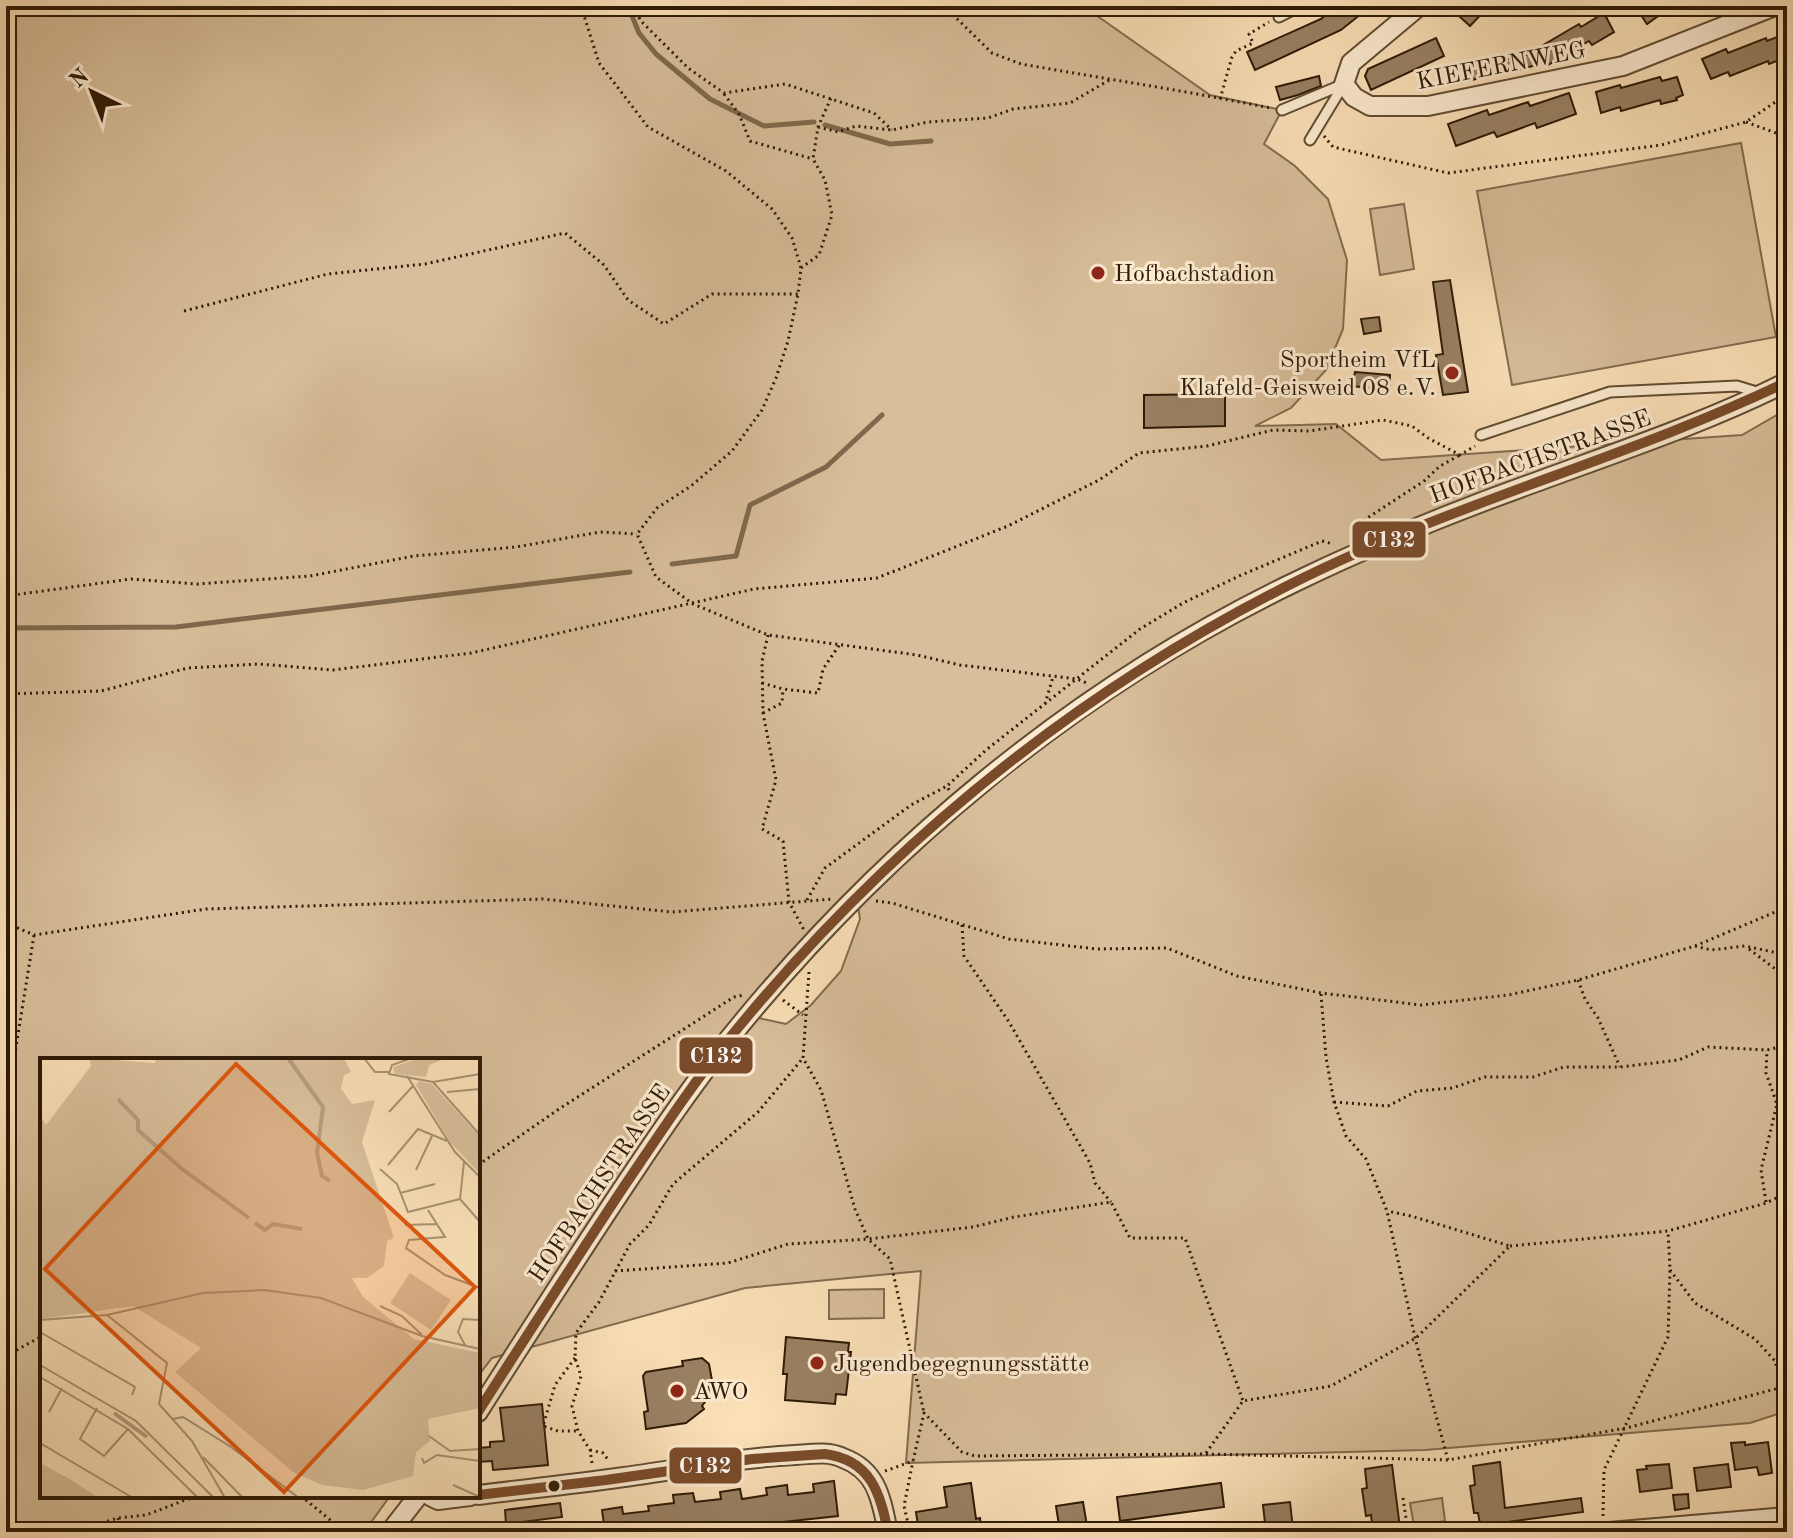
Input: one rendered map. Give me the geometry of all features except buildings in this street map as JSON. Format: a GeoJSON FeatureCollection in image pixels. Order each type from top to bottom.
{"type":"FeatureCollection","features":[{"type":"Feature","properties":{"kind":"street"},"geometry":{"type":"LineString","coordinates":[[1344,84],[1351,63],[1419,6]]}},
{"type":"Feature","properties":{"kind":"street","name":"KIEFERNWEG"},"geometry":{"type":"LineString","coordinates":[[1344,84],[1354,97],[1370,106],[1428,106],[1623,66],[1775,6]]}},
{"type":"Feature","properties":{"kind":"street","name":"HOFBACHSTRASSE"},"geometry":{"type":"LineString","coordinates":[[480,1409],[609,1208],[683,1099],[727,1041],[854,898],[957,804],[1028,747],[1159,657],[1288,585],[1408,530],[1667,435],[1787,382]]}},
{"type":"Feature","properties":{"kind":"street"},"geometry":{"type":"LineString","coordinates":[[480,1495],[763,1457],[826,1453],[843,1457],[871,1477],[878,1489],[888,1532]]}},
{"type":"Feature","properties":{"kind":"street"},"geometry":{"type":"LineString","coordinates":[[390,1532],[416,1498]]}},
{"type":"Feature","properties":{"kind":"street"},"geometry":{"type":"LineString","coordinates":[[434,1498],[454,1498]]}},
{"type":"Feature","properties":{"kind":"street"},"geometry":{"type":"LineString","coordinates":[[1606,1524],[1787,1517]]}},
{"type":"Feature","properties":{"kind":"lane"},"geometry":{"type":"LineString","coordinates":[[1279,17],[1301,6]]}},
{"type":"Feature","properties":{"kind":"lane"},"geometry":{"type":"LineString","coordinates":[[1282,110],[1344,84]]}},
{"type":"Feature","properties":{"kind":"lane"},"geometry":{"type":"LineString","coordinates":[[1310,140],[1344,84]]}},
{"type":"Feature","properties":{"kind":"lane"},"geometry":{"type":"LineString","coordinates":[[1483,438],[1610,392],[1737,386],[1763,394]]}},
{"type":"Feature","properties":{"kind":"path"},"geometry":{"type":"LineString","coordinates":[[581,6],[599,63],[648,127],[726,171],[772,209],[792,238],[801,268],[788,341],[762,410],[732,451],[691,486],[657,508],[637,534]]}},
{"type":"Feature","properties":{"kind":"path"},"geometry":{"type":"LineString","coordinates":[[635,6],[640,20],[688,68],[724,93],[739,114],[750,141],[813,159]]}},
{"type":"Feature","properties":{"kind":"path"},"geometry":{"type":"LineString","coordinates":[[944,6],[992,53],[1021,64],[1282,110]]}},
{"type":"Feature","properties":{"kind":"path"},"geometry":{"type":"LineString","coordinates":[[1220,99],[1236,51],[1253,43],[1249,34],[1279,17]]}},
{"type":"Feature","properties":{"kind":"path"},"geometry":{"type":"LineString","coordinates":[[818,127],[838,132],[856,126],[892,130],[928,122],[988,118],[1013,109],[1070,103],[1111,79]]}},
{"type":"Feature","properties":{"kind":"path"},"geometry":{"type":"LineString","coordinates":[[724,93],[785,84],[874,113],[892,130]]}},
{"type":"Feature","properties":{"kind":"path"},"geometry":{"type":"LineString","coordinates":[[1318,128],[1333,147],[1448,173],[1661,145],[1746,122],[1787,94]]}},
{"type":"Feature","properties":{"kind":"path"},"geometry":{"type":"LineString","coordinates":[[801,268],[819,255],[832,215],[825,180],[813,159],[818,127],[831,98]]}},
{"type":"Feature","properties":{"kind":"path"},"geometry":{"type":"LineString","coordinates":[[1746,122],[1787,137]]}},
{"type":"Feature","properties":{"kind":"path"},"geometry":{"type":"LineString","coordinates":[[184,311],[328,274],[425,264],[565,233],[604,265],[628,300],[664,324],[712,294],[798,294]]}},
{"type":"Feature","properties":{"kind":"path"},"geometry":{"type":"LineString","coordinates":[[6,694],[101,691],[188,668],[259,664],[333,670],[456,655],[754,589],[877,578],[1008,526],[1099,480],[1139,453],[1207,446],[1273,430],[1309,431],[1383,420],[1412,426],[1460,455]]}},
{"type":"Feature","properties":{"kind":"path"},"geometry":{"type":"LineString","coordinates":[[807,900],[825,868],[911,805],[947,786],[986,750],[1140,629],[1183,603],[1322,541],[1358,552],[1355,526],[1483,438]]}},
{"type":"Feature","properties":{"kind":"path"},"geometry":{"type":"LineString","coordinates":[[6,596],[131,579],[197,584],[310,576],[414,556],[516,547],[600,532],[637,534]]}},
{"type":"Feature","properties":{"kind":"path"},"geometry":{"type":"LineString","coordinates":[[637,534],[656,577],[693,604],[768,635],[917,655],[960,665],[1077,679]]}},
{"type":"Feature","properties":{"kind":"path"},"geometry":{"type":"LineString","coordinates":[[768,635],[762,661],[763,713],[776,780],[762,829],[783,841],[789,902]]}},
{"type":"Feature","properties":{"kind":"path"},"geometry":{"type":"LineString","coordinates":[[762,683],[818,693],[823,669],[840,644]]}},
{"type":"Feature","properties":{"kind":"path"},"geometry":{"type":"LineString","coordinates":[[1045,704],[1054,676]]}},
{"type":"Feature","properties":{"kind":"path"},"geometry":{"type":"LineString","coordinates":[[763,713],[782,703],[783,689]]}},
{"type":"Feature","properties":{"kind":"path"},"geometry":{"type":"LineString","coordinates":[[947,786],[957,804]]}},
{"type":"Feature","properties":{"kind":"path"},"geometry":{"type":"LineString","coordinates":[[6,923],[34,935],[206,909],[543,899],[672,912],[854,898],[892,903],[1009,939],[1097,949],[1167,948],[1237,976],[1321,993],[1421,1005],[1508,995],[1578,980],[1695,946],[1787,907]]}},
{"type":"Feature","properties":{"kind":"path"},"geometry":{"type":"LineString","coordinates":[[962,925],[964,956],[1009,1022],[1090,1163],[1095,1183],[1111,1202],[1130,1238],[1185,1238],[1243,1401]]}},
{"type":"Feature","properties":{"kind":"path"},"geometry":{"type":"LineString","coordinates":[[6,1109],[34,935]]}},
{"type":"Feature","properties":{"kind":"path"},"geometry":{"type":"LineString","coordinates":[[1695,946],[1711,950],[1745,946],[1787,955]]}},
{"type":"Feature","properties":{"kind":"path"},"geometry":{"type":"LineString","coordinates":[[1745,946],[1787,978]]}},
{"type":"Feature","properties":{"kind":"path"},"geometry":{"type":"LineString","coordinates":[[1578,980],[1620,1067]]}},
{"type":"Feature","properties":{"kind":"path"},"geometry":{"type":"LineString","coordinates":[[480,1164],[734,997],[770,990],[804,1017],[803,1058],[821,1090],[855,1209],[868,1239],[890,1259],[924,1413],[904,1506],[910,1532]]}},
{"type":"Feature","properties":{"kind":"path"},"geometry":{"type":"LineString","coordinates":[[1321,993],[1326,1057],[1334,1102],[1346,1136],[1366,1159],[1387,1211],[1448,1460]]}},
{"type":"Feature","properties":{"kind":"path"},"geometry":{"type":"LineString","coordinates":[[1334,1102],[1388,1106],[1417,1091],[1452,1088],[1485,1077],[1533,1077],[1564,1067],[1620,1067],[1679,1060],[1708,1047],[1767,1050],[1785,1045],[1787,1032]]}},
{"type":"Feature","properties":{"kind":"path"},"geometry":{"type":"LineString","coordinates":[[1766,1203],[1761,1170],[1777,1104],[1766,1073],[1767,1050]]}},
{"type":"Feature","properties":{"kind":"path"},"geometry":{"type":"LineString","coordinates":[[595,1481],[590,1450],[578,1431],[572,1406],[581,1376],[575,1358],[576,1333],[599,1302],[630,1244],[649,1225],[673,1184],[758,1112],[803,1058]]}},
{"type":"Feature","properties":{"kind":"path"},"geometry":{"type":"LineString","coordinates":[[1387,1211],[1510,1246],[1668,1231],[1766,1203],[1787,1193]]}},
{"type":"Feature","properties":{"kind":"path"},"geometry":{"type":"LineString","coordinates":[[615,1271],[728,1263],[788,1244],[973,1227],[1014,1217],[1111,1202]]}},
{"type":"Feature","properties":{"kind":"path"},"geometry":{"type":"LineString","coordinates":[[1606,1524],[1604,1470],[1668,1337],[1668,1231]]}},
{"type":"Feature","properties":{"kind":"path"},"geometry":{"type":"LineString","coordinates":[[1205,1454],[1243,1401],[1331,1386],[1416,1338],[1510,1246]]}},
{"type":"Feature","properties":{"kind":"path"},"geometry":{"type":"LineString","coordinates":[[924,1413],[962,1452],[975,1456],[1205,1454],[1448,1460],[1626,1428],[1784,1387],[1775,1361],[1755,1339],[1695,1303],[1670,1269]]}},
{"type":"Feature","properties":{"kind":"path"},"geometry":{"type":"LineString","coordinates":[[6,1356],[40,1337]]}},
{"type":"Feature","properties":{"kind":"path"},"geometry":{"type":"LineString","coordinates":[[575,1358],[555,1385],[543,1426],[558,1431],[578,1431]]}},
{"type":"Feature","properties":{"kind":"path"},"geometry":{"type":"LineString","coordinates":[[878,1489],[885,1471],[913,1461]]}},
{"type":"Feature","properties":{"kind":"path"},"geometry":{"type":"LineString","coordinates":[[73,1532],[118,1518],[146,1515],[195,1498]]}},
{"type":"Feature","properties":{"kind":"path"},"geometry":{"type":"LineString","coordinates":[[303,1498],[345,1532]]}},
{"type":"Feature","properties":{"kind":"path"},"geometry":{"type":"LineString","coordinates":[[1403,1498],[1408,1532]]}},
{"type":"Feature","properties":{"kind":"path"},"geometry":{"type":"LineString","coordinates":[[118,1518],[122,1532]]}},
{"type":"Feature","properties":{"kind":"shaded area"},"geometry":{"type":"Polygon","coordinates":[[[6,6],[1083,6],[1210,95],[1282,110],[1264,144],[1295,166],[1328,199],[1347,260],[1343,329],[1326,370],[1291,408],[1255,426],[1336,424],[1381,460],[1742,435],[1787,409],[1787,1411],[1750,1423],[1425,1450],[906,1463],[921,1271],[745,1288],[492,1358],[480,1373],[480,1058],[40,1058],[40,1498],[389,1498],[364,1532],[6,1532],[6,6]],[[858,906],[792,975],[759,1018],[786,1024],[811,1005],[841,971],[860,919],[858,906]]]}},
{"type":"Feature","properties":{"kind":"shaded area"},"geometry":{"type":"Polygon","coordinates":[[[1741,143],[1776,337],[1512,385],[1477,191],[1741,143]]]}},
{"type":"Feature","properties":{"kind":"shaded area"},"geometry":{"type":"Polygon","coordinates":[[[1404,204],[1414,269],[1380,275],[1370,209],[1404,204]]]}},
{"type":"Feature","properties":{"kind":"shaded area"},"geometry":{"type":"Polygon","coordinates":[[[884,1289],[884,1318],[829,1319],[829,1290],[884,1289]]]}},
{"type":"Feature","properties":{"kind":"shaded area"},"geometry":{"type":"Polygon","coordinates":[[[1442,1498],[1445,1521],[1414,1526],[1410,1503],[1442,1498]]]}},
{"type":"Feature","properties":{"kind":"waterway"},"geometry":{"type":"LineString","coordinates":[[628,6],[639,33],[656,54],[710,99],[764,126],[814,122]]}},
{"type":"Feature","properties":{"kind":"waterway"},"geometry":{"type":"LineString","coordinates":[[825,125],[890,144],[931,141]]}},
{"type":"Feature","properties":{"kind":"waterway"},"geometry":{"type":"LineString","coordinates":[[672,564],[736,556],[750,505],[826,467],[882,415]]}},
{"type":"Feature","properties":{"kind":"waterway"},"geometry":{"type":"LineString","coordinates":[[6,628],[176,627],[630,572]]}},
{"type":"Feature","properties":{"kind":"transit line","name":"C132"},"geometry":{"type":"LineString","coordinates":[[480,1409],[623,1188],[728,1040],[788,970],[851,904],[917,841],[986,782],[1058,726],[1133,674],[1293,583],[1415,529],[1664,435],[1787,382]]}},
{"type":"Feature","properties":{"kind":"transit line","name":"C132"},"geometry":{"type":"LineString","coordinates":[[480,1495],[752,1459],[825,1454],[841,1457],[863,1471],[877,1492],[888,1532]]}},
{"type":"Feature","properties":{"kind":"place","name":"Hofbachstadion"},"geometry":{"type":"Point","coordinates":[1098,273]}},
{"type":"Feature","properties":{"kind":"place","name":"Sportheim VfL Klafeld-Geisweid 08 e.V."},"geometry":{"type":"Point","coordinates":[1452,373]}},
{"type":"Feature","properties":{"kind":"place","name":"Jugendbegegnungsstätte"},"geometry":{"type":"Point","coordinates":[817,1363]}},
{"type":"Feature","properties":{"kind":"place","name":"AWO"},"geometry":{"type":"Point","coordinates":[677,1391]}}]}
